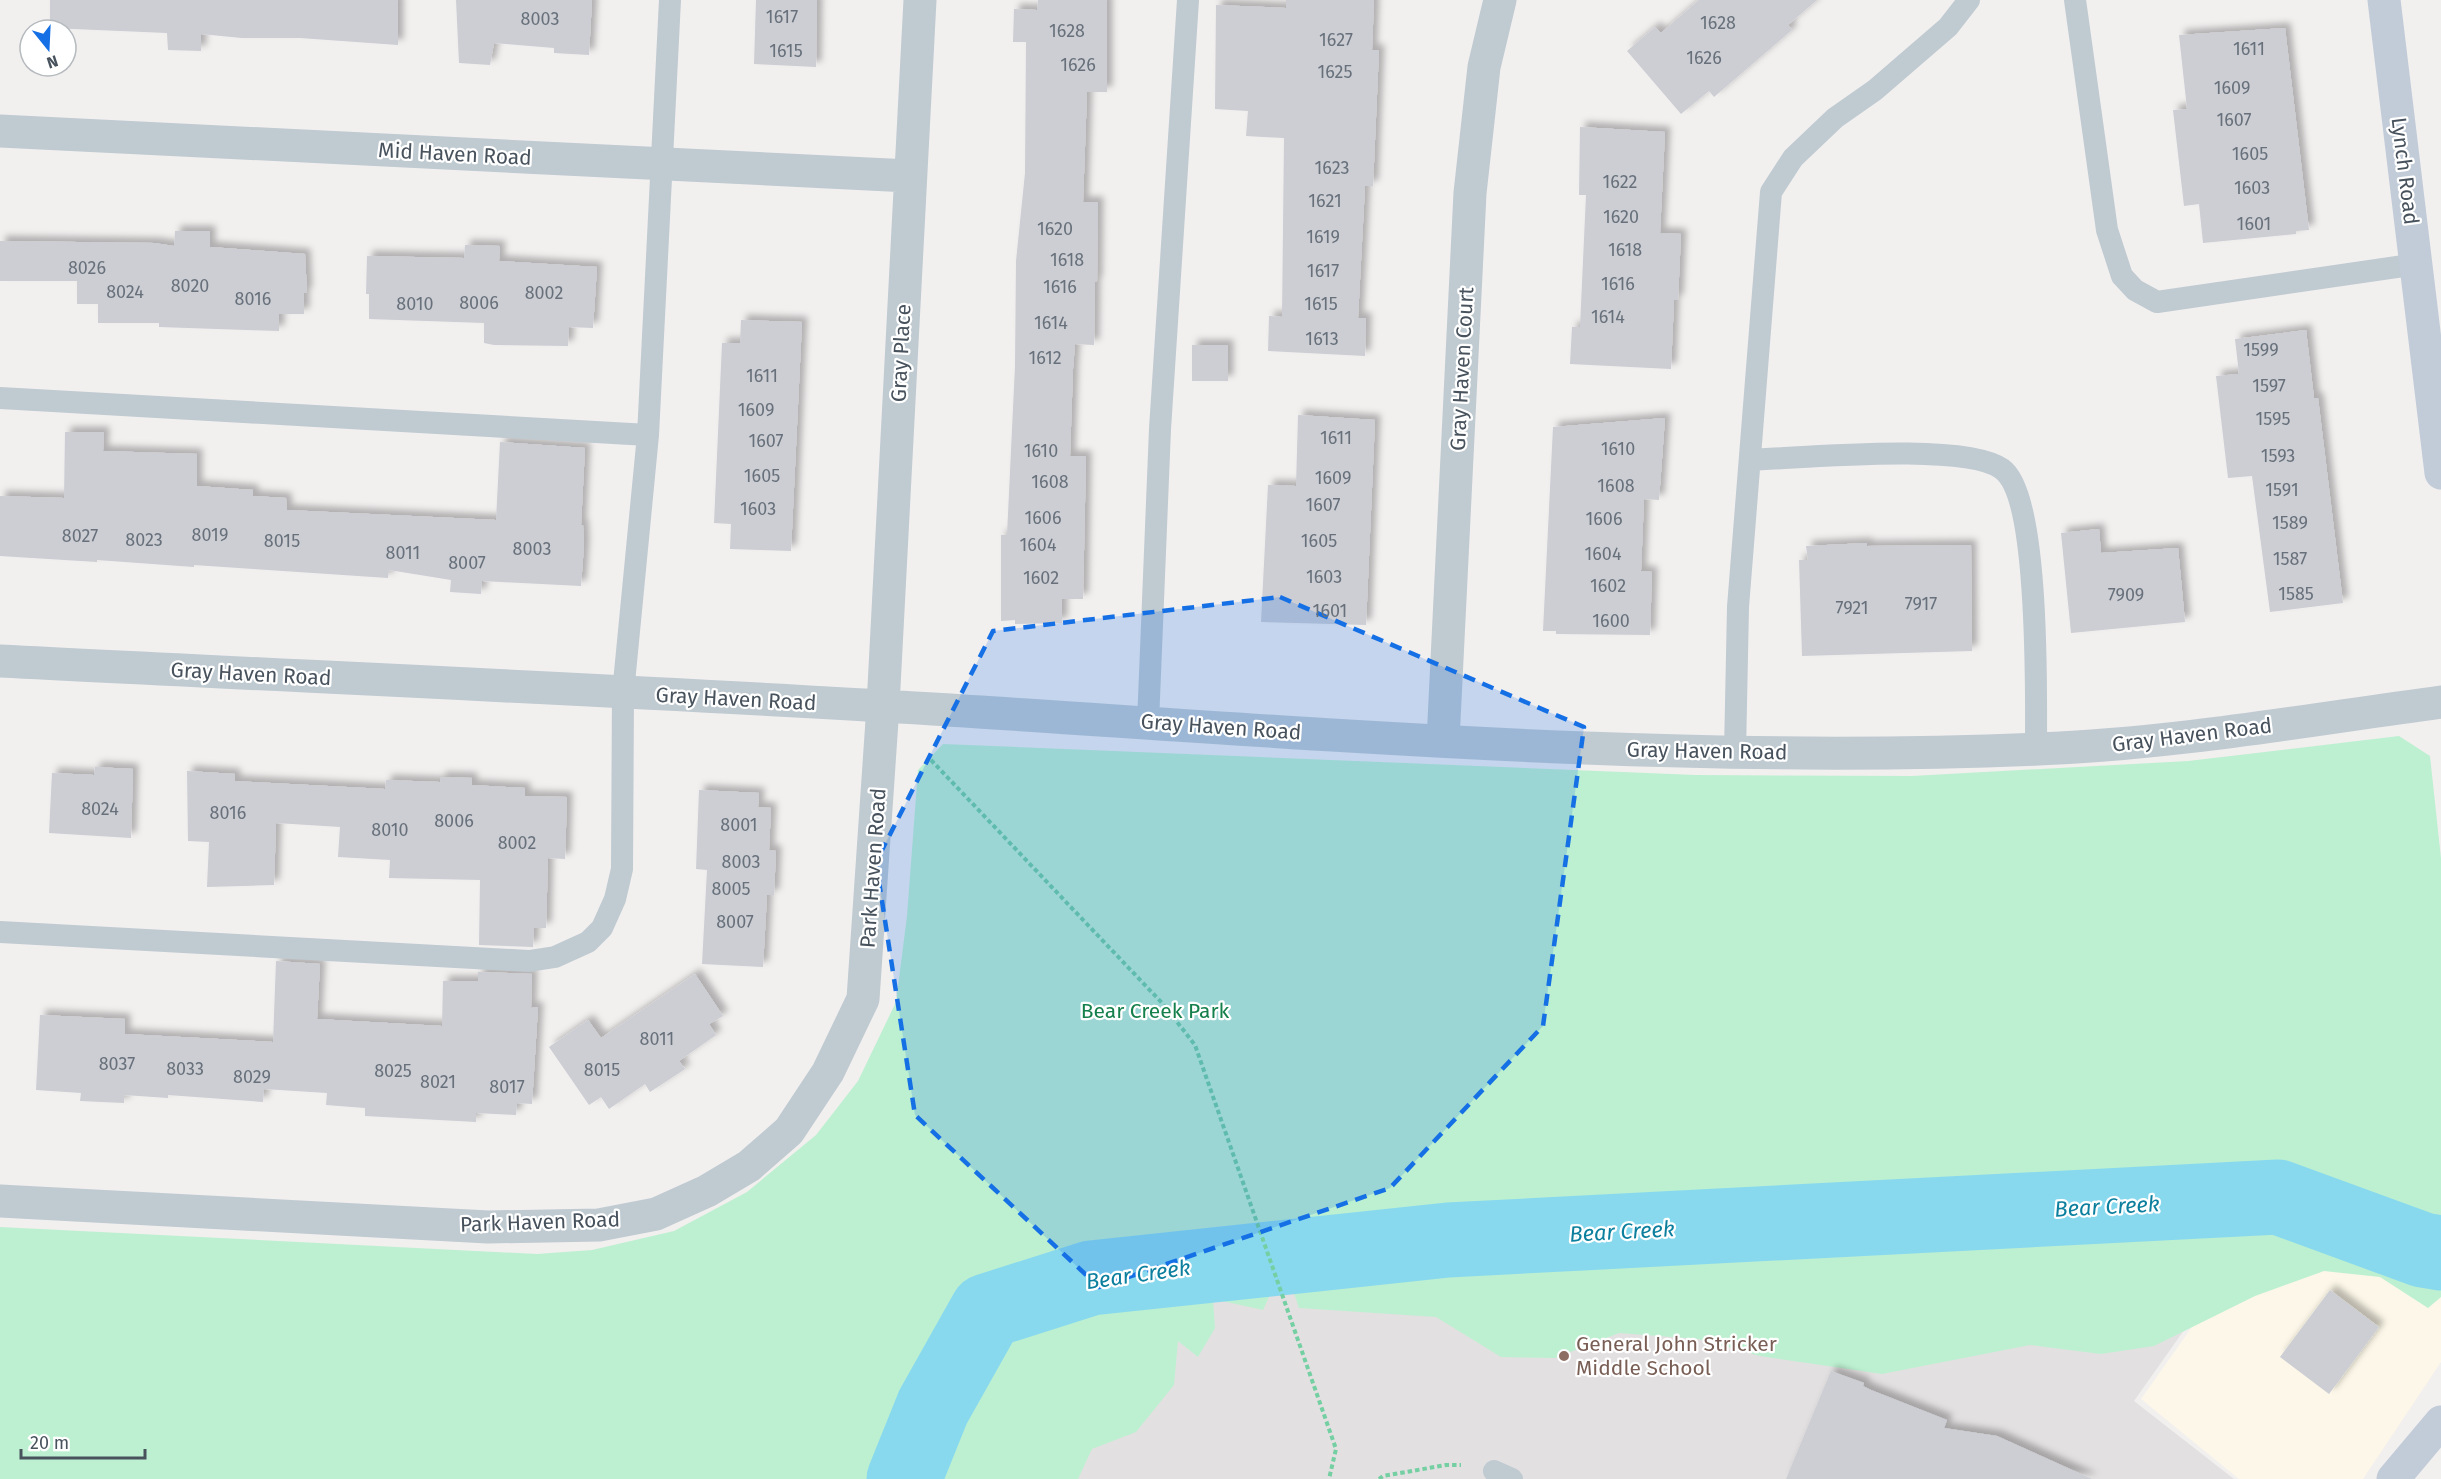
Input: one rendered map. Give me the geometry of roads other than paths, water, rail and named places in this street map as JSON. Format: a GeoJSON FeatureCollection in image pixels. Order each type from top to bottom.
{"type":"FeatureCollection","features":[{"type":"Feature","properties":{"kind":"street","name":"Gray Place"},"geometry":{"type":"LineString","coordinates":[[883,706],[920,0]]}},
{"type":"Feature","properties":{"kind":"street","name":"Gray Haven Court"},"geometry":{"type":"LineString","coordinates":[[1443,741],[1470,193],[1484,67],[1500,0]]}},
{"type":"Feature","properties":{"kind":"street","name":"Lynch Road"},"geometry":{"type":"LineString","coordinates":[[2384,0],[2417,264],[2433,342],[2441,472]]}},
{"type":"Feature","properties":{"kind":"street","name":"Mid Haven Road"},"geometry":{"type":"LineString","coordinates":[[0,130],[909,176]]}},
{"type":"Feature","properties":{"kind":"street","name":"Gray Haven Road"},"geometry":{"type":"LineString","coordinates":[[0,661],[883,706],[1443,741],[1735,752],[2036,749],[2133,743],[2441,702]]}},
{"type":"Feature","properties":{"kind":"street","name":"Park Haven Road"},"geometry":{"type":"LineString","coordinates":[[0,1201],[488,1227],[599,1225],[656,1215],[707,1191],[748,1166],[789,1131],[828,1072],[863,999],[883,706]]}},
{"type":"Feature","properties":{"kind":"street"},"geometry":{"type":"LineString","coordinates":[[2393,1479],[2438,1421]]}},
{"type":"Feature","properties":{"kind":"lane"},"geometry":{"type":"LineString","coordinates":[[0,932],[529,961],[555,957],[588,942],[602,928],[615,898],[622,869],[623,693],[648,435],[670,0]]}},
{"type":"Feature","properties":{"kind":"lane"},"geometry":{"type":"LineString","coordinates":[[1148,723],[1161,417],[1188,0]]}},
{"type":"Feature","properties":{"kind":"lane"},"geometry":{"type":"LineString","coordinates":[[1735,752],[1738,607],[1771,192],[1793,158],[1835,118],[1875,90],[1948,27],[1969,0]]}},
{"type":"Feature","properties":{"kind":"lane"},"geometry":{"type":"LineString","coordinates":[[2075,0],[2107,230],[2122,276],[2135,290],[2157,302],[2417,264]]}},
{"type":"Feature","properties":{"kind":"lane"},"geometry":{"type":"LineString","coordinates":[[0,398],[648,435]]}},
{"type":"Feature","properties":{"kind":"lane"},"geometry":{"type":"LineString","coordinates":[[1750,460],[1945,453],[1980,459],[2003,470],[2016,489],[2025,519],[2035,647],[2036,749]]}},
{"type":"Feature","properties":{"kind":"waterway","name":"Bear Creek"},"geometry":{"type":"LineString","coordinates":[[904,1479],[933,1407],[987,1311],[1091,1278],[1448,1240],[2278,1197],[2423,1250],[2441,1253]]}},
{"type":"Feature","properties":{"kind":"place","name":"General John Stricker Middle School"},"geometry":{"type":"Point","coordinates":[1564,1356]}},
{"type":"Feature","properties":{"kind":"park label","name":"Bear Creek Park"},"geometry":{"type":"Point","coordinates":[1155,1011]}}]}
